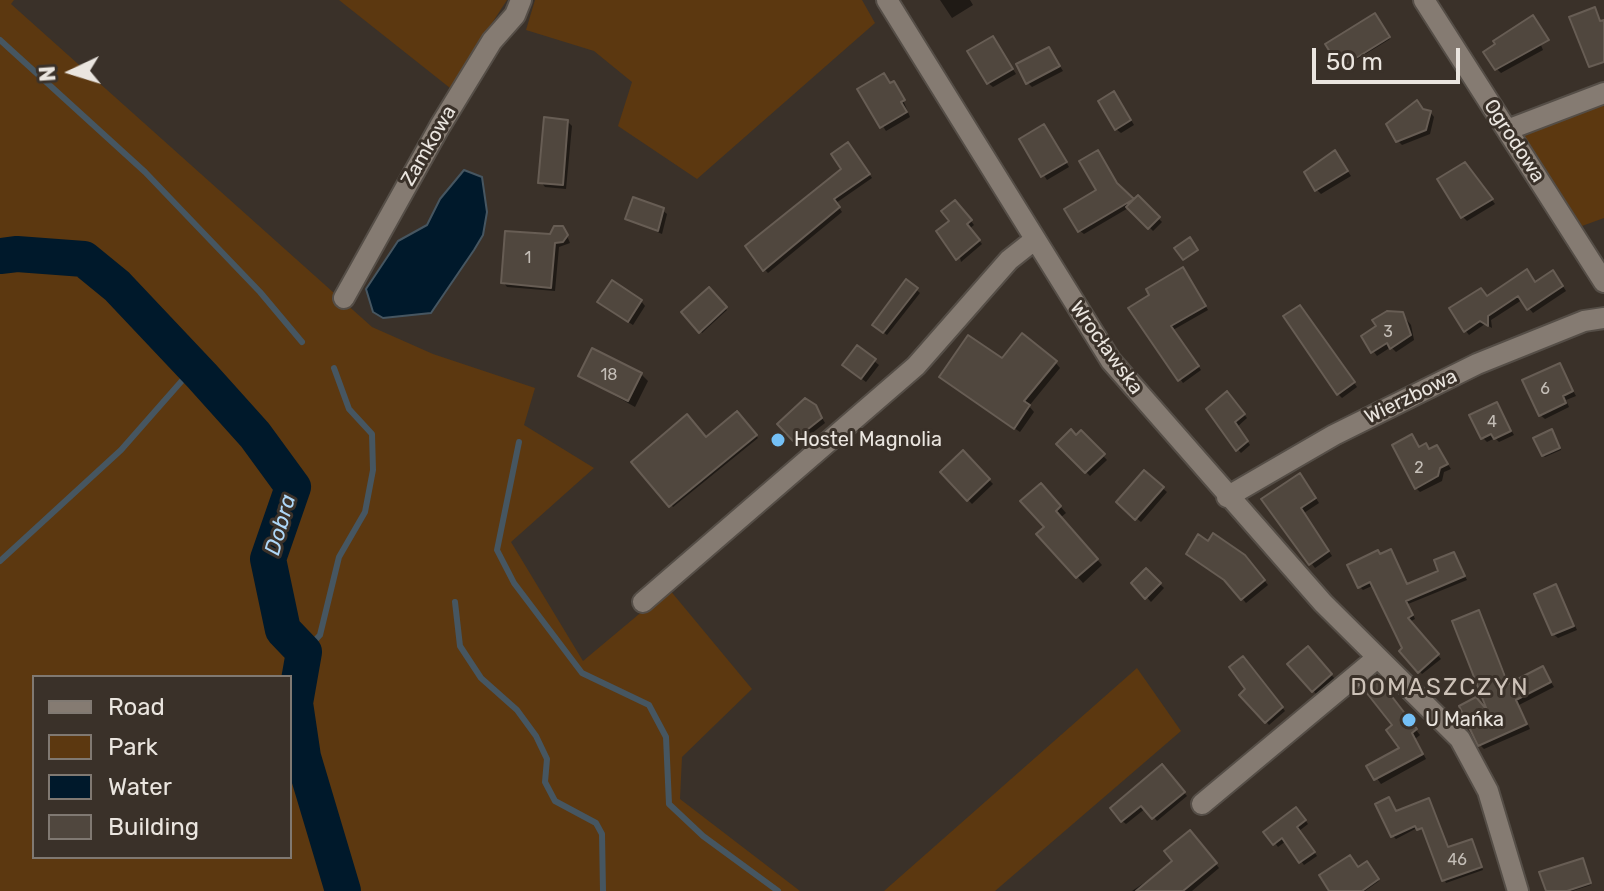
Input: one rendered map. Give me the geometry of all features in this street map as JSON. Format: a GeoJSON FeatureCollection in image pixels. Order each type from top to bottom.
{"type":"FeatureCollection","features":[{"type":"Feature","properties":{"kind":"street","name":"Zamkowa"},"geometry":{"type":"LineString","coordinates":[[344,298],[440,126],[492,41],[515,15],[521,0]]}},
{"type":"Feature","properties":{"kind":"street","name":"Wrocławska"},"geometry":{"type":"LineString","coordinates":[[887,0],[1033,241],[1111,361],[1227,497],[1377,658],[1460,739],[1488,791],[1518,891]]}},
{"type":"Feature","properties":{"kind":"street","name":"Ogrodowa"},"geometry":{"type":"LineString","coordinates":[[1424,0],[1604,282]]}},
{"type":"Feature","properties":{"kind":"street"},"geometry":{"type":"LineString","coordinates":[[1507,130],[1604,93]]}},
{"type":"Feature","properties":{"kind":"street"},"geometry":{"type":"LineString","coordinates":[[643,602],[916,366],[1009,260],[1033,241]]}},
{"type":"Feature","properties":{"kind":"street","name":"Wierzbowa"},"geometry":{"type":"LineString","coordinates":[[1227,497],[1334,435],[1477,364],[1584,321],[1604,318]]}},
{"type":"Feature","properties":{"kind":"street"},"geometry":{"type":"LineString","coordinates":[[1202,804],[1377,658]]}},
{"type":"Feature","properties":{"kind":"green space"},"geometry":{"type":"Polygon","coordinates":[[[0,0],[14,0],[11,4],[372,327],[433,354],[535,388],[524,425],[594,468],[511,542],[583,661],[669,589],[752,689],[682,757],[680,799],[800,891],[0,891],[0,264],[60,267],[95,274],[153,329],[161,322],[122,279],[88,255],[0,251],[0,0]]]}},
{"type":"Feature","properties":{"kind":"green space"},"geometry":{"type":"Polygon","coordinates":[[[339,0],[507,0],[450,88],[339,0]]]}},
{"type":"Feature","properties":{"kind":"green space"},"geometry":{"type":"Polygon","coordinates":[[[535,0],[862,0],[875,23],[697,179],[618,126],[632,82],[594,51],[526,30],[535,0]]]}},
{"type":"Feature","properties":{"kind":"green space"},"geometry":{"type":"Polygon","coordinates":[[[1604,103],[1604,218],[1582,226],[1524,136],[1604,103]]]}},
{"type":"Feature","properties":{"kind":"green space"},"geometry":{"type":"Polygon","coordinates":[[[1137,668],[1181,731],[995,891],[884,891],[1137,668]]]}},
{"type":"Feature","properties":{"kind":"water"},"geometry":{"type":"Polygon","coordinates":[[[464,170],[482,177],[487,212],[483,235],[431,313],[383,318],[373,312],[366,289],[398,241],[427,225],[440,199],[464,170]]]}},
{"type":"Feature","properties":{"kind":"building"},"geometry":{"type":"Polygon","coordinates":[[[1595,7],[1600,21],[1604,20],[1604,62],[1589,67],[1569,17],[1595,7]]]}},
{"type":"Feature","properties":{"kind":"building"},"geometry":{"type":"Polygon","coordinates":[[[1375,13],[1390,37],[1340,68],[1325,44],[1375,13]]]}},
{"type":"Feature","properties":{"kind":"building"},"geometry":{"type":"Polygon","coordinates":[[[1533,15],[1549,40],[1495,70],[1483,52],[1495,44],[1493,41],[1533,15]]]}},
{"type":"Feature","properties":{"kind":"building"},"geometry":{"type":"Polygon","coordinates":[[[993,36],[1013,69],[987,84],[967,51],[993,36]]]}},
{"type":"Feature","properties":{"kind":"building"},"geometry":{"type":"Polygon","coordinates":[[[1049,47],[1060,66],[1026,84],[1016,64],[1049,47]]]}},
{"type":"Feature","properties":{"kind":"building"},"geometry":{"type":"Polygon","coordinates":[[[884,73],[890,83],[894,81],[905,100],[901,102],[907,112],[880,128],[857,89],[884,73]]]}},
{"type":"Feature","properties":{"kind":"building"},"geometry":{"type":"Polygon","coordinates":[[[1114,91],[1131,120],[1115,130],[1098,101],[1114,91]]]}},
{"type":"Feature","properties":{"kind":"building"},"geometry":{"type":"Polygon","coordinates":[[[1417,100],[1423,109],[1431,111],[1426,130],[1396,142],[1386,124],[1417,100]]]}},
{"type":"Feature","properties":{"kind":"building"},"geometry":{"type":"Polygon","coordinates":[[[544,117],[568,120],[563,185],[538,183],[544,117]]]}},
{"type":"Feature","properties":{"kind":"building"},"geometry":{"type":"Polygon","coordinates":[[[1044,124],[1067,162],[1041,177],[1019,139],[1044,124]]]}},
{"type":"Feature","properties":{"kind":"building"},"geometry":{"type":"Polygon","coordinates":[[[848,142],[870,174],[834,199],[840,207],[763,271],[745,246],[841,169],[831,154],[848,142]]]}},
{"type":"Feature","properties":{"kind":"building"},"geometry":{"type":"Polygon","coordinates":[[[1098,150],[1117,183],[1134,199],[1078,232],[1064,209],[1096,190],[1079,161],[1098,150]]]}},
{"type":"Feature","properties":{"kind":"building"},"geometry":{"type":"Polygon","coordinates":[[[1335,150],[1348,171],[1315,191],[1304,172],[1335,150]]]}},
{"type":"Feature","properties":{"kind":"building"},"geometry":{"type":"Polygon","coordinates":[[[1465,162],[1493,199],[1461,218],[1437,179],[1465,162]]]}},
{"type":"Feature","properties":{"kind":"building"},"geometry":{"type":"Polygon","coordinates":[[[1138,195],[1160,217],[1148,229],[1126,207],[1138,195]]]}},
{"type":"Feature","properties":{"kind":"building"},"geometry":{"type":"Polygon","coordinates":[[[633,197],[664,208],[658,231],[625,219],[633,197]]]}},
{"type":"Feature","properties":{"kind":"building"},"geometry":{"type":"Polygon","coordinates":[[[955,200],[972,220],[967,224],[980,240],[956,260],[936,231],[949,221],[941,211],[955,200]]]}},
{"type":"Feature","properties":{"kind":"building"},"geometry":{"type":"Polygon","coordinates":[[[554,226],[563,226],[568,235],[563,242],[555,243],[551,288],[501,283],[505,231],[550,234],[554,226]]]}},
{"type":"Feature","properties":{"kind":"building"},"geometry":{"type":"Polygon","coordinates":[[[1190,237],[1198,250],[1183,260],[1174,248],[1190,237]]]}},
{"type":"Feature","properties":{"kind":"building"},"geometry":{"type":"Polygon","coordinates":[[[1183,267],[1206,306],[1171,326],[1199,366],[1178,381],[1128,308],[1149,295],[1146,289],[1183,267]]]}},
{"type":"Feature","properties":{"kind":"building"},"geometry":{"type":"Polygon","coordinates":[[[1527,269],[1535,282],[1553,270],[1563,286],[1527,310],[1518,296],[1488,316],[1488,326],[1480,321],[1464,332],[1449,308],[1481,288],[1487,296],[1527,269]]]}},
{"type":"Feature","properties":{"kind":"building"},"geometry":{"type":"Polygon","coordinates":[[[906,279],[918,288],[883,333],[872,325],[906,279]]]}},
{"type":"Feature","properties":{"kind":"building"},"geometry":{"type":"Polygon","coordinates":[[[612,280],[642,300],[628,322],[597,302],[612,280]]]}},
{"type":"Feature","properties":{"kind":"building"},"geometry":{"type":"Polygon","coordinates":[[[709,287],[727,307],[699,333],[681,312],[709,287]]]}},
{"type":"Feature","properties":{"kind":"building"},"geometry":{"type":"Polygon","coordinates":[[[1300,305],[1355,382],[1337,395],[1283,316],[1300,305]]]}},
{"type":"Feature","properties":{"kind":"building"},"geometry":{"type":"Polygon","coordinates":[[[1387,311],[1403,312],[1411,335],[1390,349],[1387,343],[1371,353],[1361,336],[1376,326],[1372,320],[1387,311]]]}},
{"type":"Feature","properties":{"kind":"building"},"geometry":{"type":"Polygon","coordinates":[[[1022,333],[1057,361],[1024,401],[1030,405],[1014,429],[939,377],[968,335],[1002,358],[1022,333]]]}},
{"type":"Feature","properties":{"kind":"building"},"geometry":{"type":"Polygon","coordinates":[[[857,345],[876,359],[861,379],[842,365],[857,345]]]}},
{"type":"Feature","properties":{"kind":"building"},"geometry":{"type":"Polygon","coordinates":[[[592,348],[642,373],[628,401],[578,376],[592,348]]]}},
{"type":"Feature","properties":{"kind":"building"},"geometry":{"type":"Polygon","coordinates":[[[1560,363],[1573,391],[1563,396],[1566,403],[1539,416],[1522,380],[1560,363]]]}},
{"type":"Feature","properties":{"kind":"building"},"geometry":{"type":"Polygon","coordinates":[[[1227,391],[1245,414],[1235,422],[1248,441],[1236,451],[1206,409],[1227,391]]]}},
{"type":"Feature","properties":{"kind":"building"},"geometry":{"type":"Polygon","coordinates":[[[805,398],[816,405],[822,418],[793,441],[777,424],[805,398]]]}},
{"type":"Feature","properties":{"kind":"building"},"geometry":{"type":"Polygon","coordinates":[[[1497,402],[1511,431],[1494,439],[1491,434],[1481,439],[1469,415],[1497,402]]]}},
{"type":"Feature","properties":{"kind":"building"},"geometry":{"type":"Polygon","coordinates":[[[737,411],[757,435],[669,507],[631,462],[687,414],[706,437],[737,411]]]}},
{"type":"Feature","properties":{"kind":"building"},"geometry":{"type":"Polygon","coordinates":[[[1071,429],[1076,435],[1081,430],[1105,454],[1085,473],[1056,444],[1071,429]]]}},
{"type":"Feature","properties":{"kind":"building"},"geometry":{"type":"Polygon","coordinates":[[[1552,429],[1560,448],[1542,456],[1533,438],[1552,429]]]}},
{"type":"Feature","properties":{"kind":"building"},"geometry":{"type":"Polygon","coordinates":[[[1412,434],[1419,447],[1426,443],[1429,449],[1437,445],[1448,464],[1440,468],[1438,476],[1415,489],[1392,445],[1412,434]]]}},
{"type":"Feature","properties":{"kind":"building"},"geometry":{"type":"Polygon","coordinates":[[[963,450],[990,479],[967,501],[940,472],[963,450]]]}},
{"type":"Feature","properties":{"kind":"building"},"geometry":{"type":"Polygon","coordinates":[[[1144,470],[1164,487],[1135,520],[1116,502],[1144,470]]]}},
{"type":"Feature","properties":{"kind":"building"},"geometry":{"type":"Polygon","coordinates":[[[1300,473],[1316,498],[1301,508],[1329,551],[1309,565],[1261,499],[1300,473]]]}},
{"type":"Feature","properties":{"kind":"building"},"geometry":{"type":"Polygon","coordinates":[[[1041,483],[1061,506],[1056,511],[1098,559],[1076,578],[1036,534],[1044,527],[1020,501],[1041,483]]]}},
{"type":"Feature","properties":{"kind":"building"},"geometry":{"type":"Polygon","coordinates":[[[1213,533],[1245,555],[1265,580],[1241,600],[1224,580],[1186,554],[1198,534],[1208,541],[1213,533]]]}},
{"type":"Feature","properties":{"kind":"building"},"geometry":{"type":"Polygon","coordinates":[[[1391,549],[1407,584],[1438,571],[1434,560],[1454,552],[1465,576],[1406,601],[1413,615],[1408,618],[1439,654],[1418,673],[1399,651],[1402,648],[1370,582],[1358,588],[1347,565],[1378,550],[1380,554],[1391,549]]]}},
{"type":"Feature","properties":{"kind":"building"},"geometry":{"type":"Polygon","coordinates":[[[1146,568],[1161,583],[1145,599],[1131,583],[1146,568]]]}},
{"type":"Feature","properties":{"kind":"building"},"geometry":{"type":"Polygon","coordinates":[[[1556,584],[1574,626],[1552,635],[1534,594],[1556,584]]]}},
{"type":"Feature","properties":{"kind":"building"},"geometry":{"type":"Polygon","coordinates":[[[1479,610],[1508,684],[1543,666],[1551,682],[1516,700],[1527,724],[1478,746],[1459,706],[1476,697],[1487,710],[1452,621],[1479,610]]]}},
{"type":"Feature","properties":{"kind":"building"},"geometry":{"type":"Polygon","coordinates":[[[1308,646],[1332,674],[1312,692],[1287,664],[1308,646]]]}},
{"type":"Feature","properties":{"kind":"building"},"geometry":{"type":"Polygon","coordinates":[[[1243,656],[1283,707],[1265,723],[1239,695],[1245,689],[1229,667],[1243,656]]]}},
{"type":"Feature","properties":{"kind":"building"},"geometry":{"type":"Polygon","coordinates":[[[1376,676],[1417,729],[1412,733],[1423,754],[1374,780],[1366,766],[1399,748],[1386,730],[1392,725],[1362,687],[1376,676]]]}},
{"type":"Feature","properties":{"kind":"building"},"geometry":{"type":"Polygon","coordinates":[[[1162,764],[1185,792],[1152,819],[1141,806],[1121,822],[1110,808],[1162,764]]]}},
{"type":"Feature","properties":{"kind":"building"},"geometry":{"type":"Polygon","coordinates":[[[1389,797],[1396,811],[1429,798],[1448,847],[1472,839],[1482,867],[1442,881],[1422,828],[1417,830],[1415,826],[1391,837],[1375,804],[1389,797]]]}},
{"type":"Feature","properties":{"kind":"building"},"geometry":{"type":"Polygon","coordinates":[[[1296,807],[1306,820],[1297,827],[1315,852],[1299,863],[1282,838],[1273,845],[1263,832],[1296,807]]]}},
{"type":"Feature","properties":{"kind":"building"},"geometry":{"type":"Polygon","coordinates":[[[1190,830],[1217,863],[1183,891],[1136,891],[1172,861],[1164,851],[1190,830]]]}},
{"type":"Feature","properties":{"kind":"building"},"geometry":{"type":"Polygon","coordinates":[[[1350,855],[1358,867],[1367,861],[1379,879],[1362,891],[1329,891],[1319,875],[1350,855]]]}},
{"type":"Feature","properties":{"kind":"building"},"geometry":{"type":"Polygon","coordinates":[[[1583,858],[1591,883],[1567,891],[1546,891],[1539,872],[1583,858]]]}},
{"type":"Feature","properties":{"kind":"waterway"},"geometry":{"type":"LineString","coordinates":[[0,40],[145,172],[260,292],[302,342]]}},
{"type":"Feature","properties":{"kind":"waterway","name":"Dobra"},"geometry":{"type":"LineString","coordinates":[[0,256],[17,254],[84,259],[117,286],[202,376],[255,435],[293,487],[268,559],[283,630],[304,652],[295,703],[303,757],[343,891]]}},
{"type":"Feature","properties":{"kind":"waterway"},"geometry":{"type":"LineString","coordinates":[[0,561],[121,450],[194,367]]}},
{"type":"Feature","properties":{"kind":"waterway"},"geometry":{"type":"LineString","coordinates":[[304,652],[320,635],[339,557],[365,512],[373,470],[372,434],[349,409],[334,368]]}},
{"type":"Feature","properties":{"kind":"waterway"},"geometry":{"type":"LineString","coordinates":[[519,442],[497,550],[514,583],[582,673],[649,705],[666,737],[669,804],[703,836],[778,891]]}},
{"type":"Feature","properties":{"kind":"waterway"},"geometry":{"type":"LineString","coordinates":[[455,602],[460,646],[481,678],[517,710],[536,736],[547,759],[545,782],[555,801],[596,823],[602,834],[603,891]]}},
{"type":"Feature","properties":{"kind":"place","name":"Hostel Magnolia"},"geometry":{"type":"Point","coordinates":[778,440]}},
{"type":"Feature","properties":{"kind":"place","name":"U Mańka"},"geometry":{"type":"Point","coordinates":[1409,720]}},
{"type":"Feature","properties":{"kind":"district","name":"DOMASZCZYN"},"geometry":{"type":"Point","coordinates":[1440,688]}}]}
